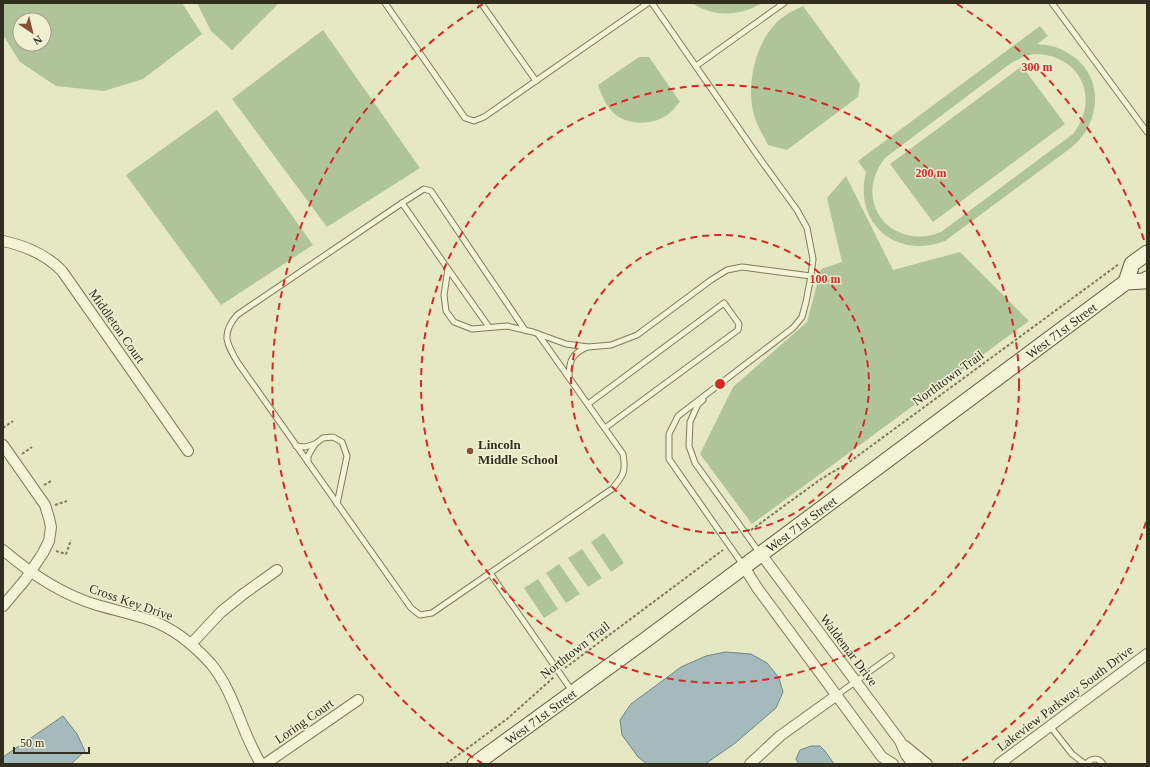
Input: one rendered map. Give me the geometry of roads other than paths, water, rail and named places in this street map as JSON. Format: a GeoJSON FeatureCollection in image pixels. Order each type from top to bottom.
{"type":"FeatureCollection","features":[{"type":"Feature","properties":{"kind":"main road"},"geometry":{"type":"LineString","coordinates":[[1147,253],[1132,264],[1126,282],[1144,281],[1147,279]]}},
{"type":"Feature","properties":{"kind":"main road","name":"West 71st Street"},"geometry":{"type":"LineString","coordinates":[[475,764],[744,567],[1126,282]]}},
{"type":"Feature","properties":{"kind":"street","name":"Middleton Court"},"geometry":{"type":"LineString","coordinates":[[3,241],[22,245],[35,251],[52,261],[62,271],[188,451]]}},
{"type":"Feature","properties":{"kind":"street"},"geometry":{"type":"LineString","coordinates":[[3,445],[44,505],[49,518],[50,527],[49,541],[42,553],[25,580],[3,606]]}},
{"type":"Feature","properties":{"kind":"street","name":"Cross Key Drive"},"geometry":{"type":"LineString","coordinates":[[3,550],[30,571],[62,590],[97,605],[148,619],[165,626],[191,644],[211,664],[224,683],[248,741],[261,764]]}},
{"type":"Feature","properties":{"kind":"street","name":"Waldemar Drive"},"geometry":{"type":"LineString","coordinates":[[761,554],[900,741],[906,755],[913,764]]}},
{"type":"Feature","properties":{"kind":"street"},"geometry":{"type":"LineString","coordinates":[[744,567],[758,589],[884,761],[893,764]]}},
{"type":"Feature","properties":{"kind":"street"},"geometry":{"type":"LineString","coordinates":[[191,644],[221,612],[277,570]]}},
{"type":"Feature","properties":{"kind":"street","name":"Lakeview Parkway South Drive"},"geometry":{"type":"LineString","coordinates":[[999,764],[1147,654]]}},
{"type":"Feature","properties":{"kind":"street"},"geometry":{"type":"LineString","coordinates":[[750,764],[780,736],[837,695]]}},
{"type":"Feature","properties":{"kind":"street","name":"Loring Court"},"geometry":{"type":"LineString","coordinates":[[265,764],[358,700]]}},
{"type":"Feature","properties":{"kind":"street"},"geometry":{"type":"LineString","coordinates":[[900,741],[927,764]]}},
{"type":"Feature","properties":{"kind":"lane"},"geometry":{"type":"LineString","coordinates":[[385,3],[465,118],[474,121],[484,117],[648,3]]}},
{"type":"Feature","properties":{"kind":"lane"},"geometry":{"type":"LineString","coordinates":[[481,3],[536,81]]}},
{"type":"Feature","properties":{"kind":"lane"},"geometry":{"type":"LineString","coordinates":[[652,3],[797,210],[807,228],[813,259],[811,276],[802,317],[793,328],[678,416],[669,434],[669,459],[744,567]]}},
{"type":"Feature","properties":{"kind":"lane"},"geometry":{"type":"LineString","coordinates":[[696,66],[784,3]]}},
{"type":"Feature","properties":{"kind":"lane"},"geometry":{"type":"LineString","coordinates":[[1052,3],[1147,132]]}},
{"type":"Feature","properties":{"kind":"lane"},"geometry":{"type":"LineString","coordinates":[[525,330],[431,191],[424,189],[237,315],[230,323],[227,335],[228,347],[238,363],[411,608],[420,615],[432,613],[612,489],[621,479],[625,466],[623,454],[538,334]]}},
{"type":"Feature","properties":{"kind":"lane"},"geometry":{"type":"LineString","coordinates":[[402,203],[489,327]]}},
{"type":"Feature","properties":{"kind":"lane"},"geometry":{"type":"LineString","coordinates":[[448,269],[444,295],[446,311],[454,322],[472,329],[507,326],[525,330],[566,344],[588,347],[611,345],[637,335],[711,280],[728,270],[742,267],[811,276]]}},
{"type":"Feature","properties":{"kind":"lane"},"geometry":{"type":"LineString","coordinates":[[588,404],[724,303],[739,324],[738,330],[605,428]]}},
{"type":"Feature","properties":{"kind":"lane"},"geometry":{"type":"LineString","coordinates":[[569,378],[569,366],[576,353],[588,347]]}},
{"type":"Feature","properties":{"kind":"lane"},"geometry":{"type":"LineString","coordinates":[[719,384],[698,404],[690,422],[690,446],[695,463],[761,554]]}},
{"type":"Feature","properties":{"kind":"lane"},"geometry":{"type":"LineString","coordinates":[[296,446],[305,448],[324,438],[333,437],[342,442],[347,456],[337,504]]}},
{"type":"Feature","properties":{"kind":"lane"},"geometry":{"type":"LineString","coordinates":[[308,464],[308,456],[315,444]]}},
{"type":"Feature","properties":{"kind":"lane"},"geometry":{"type":"LineString","coordinates":[[490,573],[573,693]]}},
{"type":"Feature","properties":{"kind":"lane"},"geometry":{"type":"LineString","coordinates":[[837,695],[891,656]]}},
{"type":"Feature","properties":{"kind":"lane"},"geometry":{"type":"LineString","coordinates":[[1050,726],[1072,754],[1086,764],[1089,760],[1094,759],[1099,760],[1103,764]]}},
{"type":"Feature","properties":{"kind":"place","name":"Lincoln Middle School"},"geometry":{"type":"Point","coordinates":[470,451]}}]}
